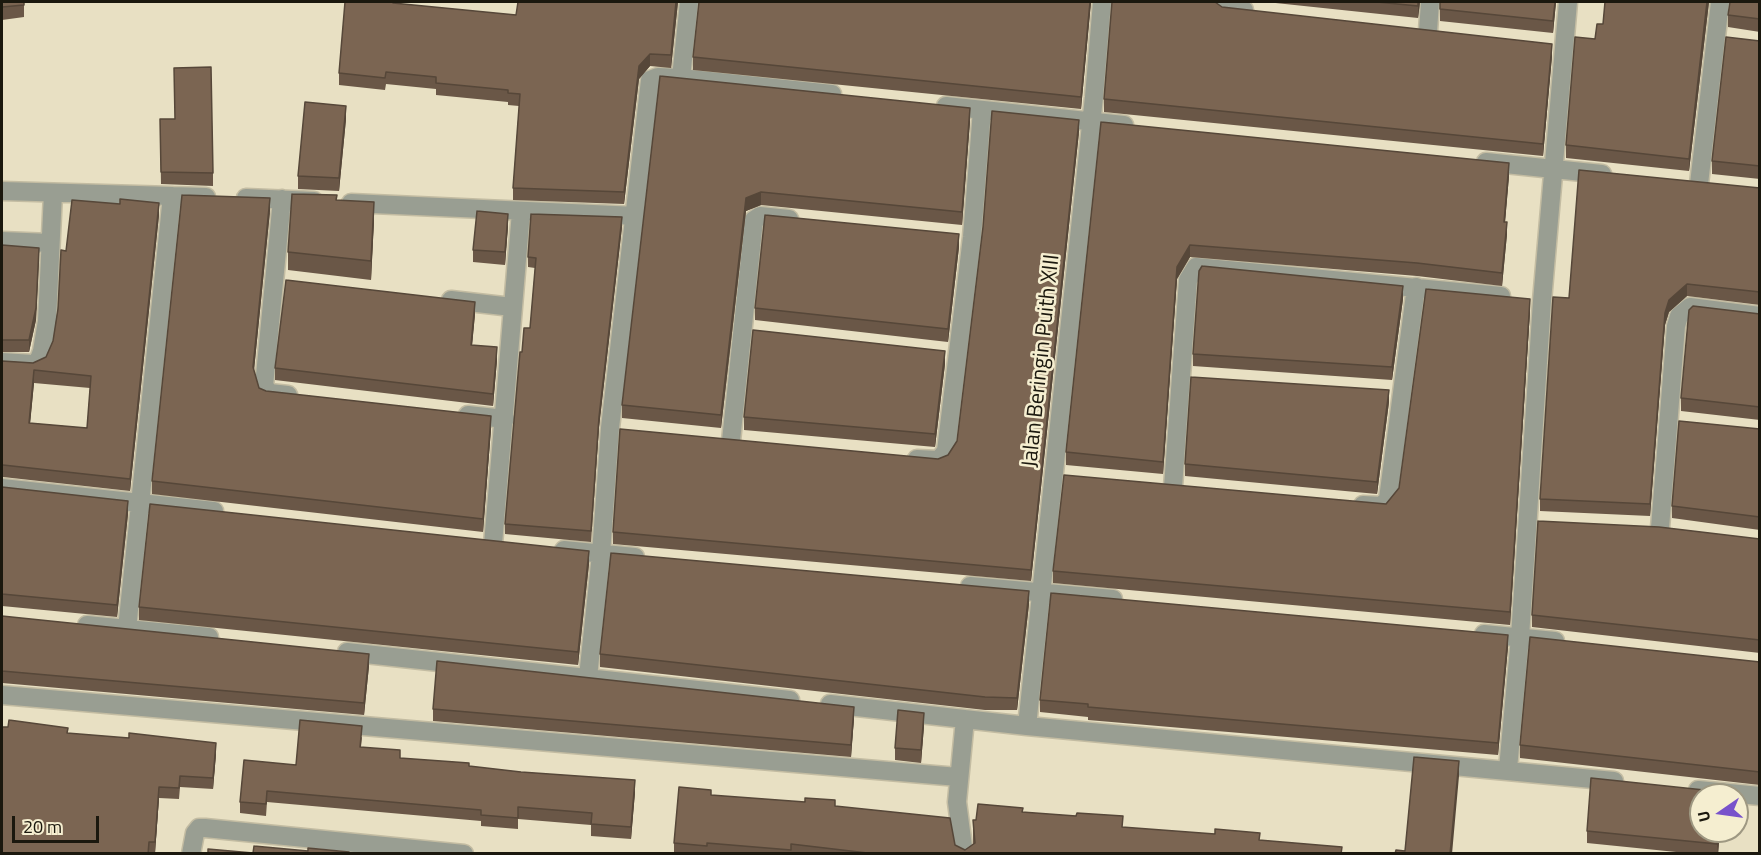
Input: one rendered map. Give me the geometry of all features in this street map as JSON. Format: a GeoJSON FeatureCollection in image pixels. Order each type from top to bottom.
{"type":"FeatureCollection","features":[{"type":"Feature","properties":{"kind":"street"},"geometry":{"type":"LineString","coordinates":[[681,78],[689,2]]}},
{"type":"Feature","properties":{"kind":"street","name":"Jalan Beringin Puith XIII"},"geometry":{"type":"LineString","coordinates":[[1027,726],[1102,2]]}},
{"type":"Feature","properties":{"kind":"street"},"geometry":{"type":"LineString","coordinates":[[1221,2],[1223,8],[1257,12]]}},
{"type":"Feature","properties":{"kind":"street"},"geometry":{"type":"LineString","coordinates":[[1428,31],[1430,2]]}},
{"type":"Feature","properties":{"kind":"street"},"geometry":{"type":"LineString","coordinates":[[1508,769],[1520,637],[1542,301],[1556,169],[1568,2]]}},
{"type":"Feature","properties":{"kind":"street"},"geometry":{"type":"LineString","coordinates":[[1699,184],[1720,2]]}},
{"type":"Feature","properties":{"kind":"street"},"geometry":{"type":"LineString","coordinates":[[1406,29],[1451,34]]}},
{"type":"Feature","properties":{"kind":"street"},"geometry":{"type":"LineString","coordinates":[[1716,37],[1738,40]]}},
{"type":"Feature","properties":{"kind":"street"},"geometry":{"type":"LineString","coordinates":[[1542,44],[1564,46]]}},
{"type":"Feature","properties":{"kind":"street"},"geometry":{"type":"LineString","coordinates":[[588,677],[601,554],[610,428],[637,216],[650,80],[658,76],[855,96]]}},
{"type":"Feature","properties":{"kind":"street"},"geometry":{"type":"LineString","coordinates":[[924,104],[1139,126]]}},
{"type":"Feature","properties":{"kind":"street"},"geometry":{"type":"LineString","coordinates":[[901,458],[939,460],[946,451],[951,353],[982,110]]}},
{"type":"Feature","properties":{"kind":"street"},"geometry":{"type":"LineString","coordinates":[[1472,160],[1622,176]]}},
{"type":"Feature","properties":{"kind":"street"},"geometry":{"type":"LineString","coordinates":[[1677,182],[1719,186]]}},
{"type":"Feature","properties":{"kind":"street"},"geometry":{"type":"LineString","coordinates":[[2,191],[282,199],[637,216]]}},
{"type":"Feature","properties":{"kind":"street"},"geometry":{"type":"LineString","coordinates":[[2,362],[33,364],[38,362],[47,321],[53,193]]}},
{"type":"Feature","properties":{"kind":"street"},"geometry":{"type":"LineString","coordinates":[[127,629],[172,196]]}},
{"type":"Feature","properties":{"kind":"street"},"geometry":{"type":"LineString","coordinates":[[282,199],[282,280],[265,389],[270,393],[305,397]]}},
{"type":"Feature","properties":{"kind":"street"},"geometry":{"type":"LineString","coordinates":[[493,544],[521,212]]}},
{"type":"Feature","properties":{"kind":"street"},"geometry":{"type":"LineString","coordinates":[[731,441],[754,220],[760,216],[807,220]]}},
{"type":"Feature","properties":{"kind":"street"},"geometry":{"type":"LineString","coordinates":[[2,241],[50,243]]}},
{"type":"Feature","properties":{"kind":"street"},"geometry":{"type":"LineString","coordinates":[[1196,489],[1167,486],[1188,378],[1188,280],[1196,267],[1542,301]]}},
{"type":"Feature","properties":{"kind":"street"},"geometry":{"type":"LineString","coordinates":[[1344,504],[1378,507],[1387,502],[1395,391],[1416,287]]}},
{"type":"Feature","properties":{"kind":"street"},"geometry":{"type":"LineString","coordinates":[[430,297],[512,307]]}},
{"type":"Feature","properties":{"kind":"street"},"geometry":{"type":"LineString","coordinates":[[1660,528],[1676,326],[1679,316],[1690,307],[1760,316]]}},
{"type":"Feature","properties":{"kind":"street"},"geometry":{"type":"LineString","coordinates":[[741,330],[764,332]]}},
{"type":"Feature","properties":{"kind":"street"},"geometry":{"type":"LineString","coordinates":[[446,412],[505,419]]}},
{"type":"Feature","properties":{"kind":"street"},"geometry":{"type":"LineString","coordinates":[[1669,421],[1691,424]]}},
{"type":"Feature","properties":{"kind":"street"},"geometry":{"type":"LineString","coordinates":[[610,428],[632,430]]}},
{"type":"Feature","properties":{"kind":"street"},"geometry":{"type":"LineString","coordinates":[[709,439],[754,443]]}},
{"type":"Feature","properties":{"kind":"street"},"geometry":{"type":"LineString","coordinates":[[1054,475],[1077,477]]}},
{"type":"Feature","properties":{"kind":"street"},"geometry":{"type":"LineString","coordinates":[[2,488],[235,513]]}},
{"type":"Feature","properties":{"kind":"street"},"geometry":{"type":"LineString","coordinates":[[1528,522],[1550,523]]}},
{"type":"Feature","properties":{"kind":"street"},"geometry":{"type":"LineString","coordinates":[[1638,527],[1682,531]]}},
{"type":"Feature","properties":{"kind":"street"},"geometry":{"type":"LineString","coordinates":[[470,541],[515,546]]}},
{"type":"Feature","properties":{"kind":"street"},"geometry":{"type":"LineString","coordinates":[[547,549],[649,558]]}},
{"type":"Feature","properties":{"kind":"street"},"geometry":{"type":"LineString","coordinates":[[946,584],[1135,601]]}},
{"type":"Feature","properties":{"kind":"street"},"geometry":{"type":"LineString","coordinates":[[70,623],[232,640]]}},
{"type":"Feature","properties":{"kind":"street"},"geometry":{"type":"LineString","coordinates":[[1462,632],[1577,644]]}},
{"type":"Feature","properties":{"kind":"street"},"geometry":{"type":"LineString","coordinates":[[325,650],[1027,726],[1508,769],[1634,783]]}},
{"type":"Feature","properties":{"kind":"street"},"geometry":{"type":"LineString","coordinates":[[2,695],[958,788]]}},
{"type":"Feature","properties":{"kind":"street"},"geometry":{"type":"LineString","coordinates":[[964,854],[958,788],[965,719]]}},
{"type":"Feature","properties":{"kind":"street"},"geometry":{"type":"LineString","coordinates":[[1680,788],[1760,796]]}},
{"type":"Feature","properties":{"kind":"street"},"geometry":{"type":"LineString","coordinates":[[191,854],[195,833],[199,828],[464,854]]}},
{"type":"Feature","properties":{"kind":"building"},"geometry":{"type":"Polygon","coordinates":[[[2,2],[24,2],[24,5],[2,7],[2,2]]]}},
{"type":"Feature","properties":{"kind":"building"},"geometry":{"type":"Polygon","coordinates":[[[345,2],[393,2],[516,15],[518,2],[676,2],[671,55],[650,54],[639,66],[624,192],[513,188],[520,94],[508,93],[508,90],[436,83],[436,77],[386,72],[385,78],[339,73],[345,2]]]}},
{"type":"Feature","properties":{"kind":"building"},"geometry":{"type":"Polygon","coordinates":[[[699,2],[1090,2],[1081,97],[693,57],[699,2]]]}},
{"type":"Feature","properties":{"kind":"building"},"geometry":{"type":"Polygon","coordinates":[[[1112,2],[1215,2],[1222,7],[1552,44],[1543,144],[1104,99],[1112,2]]]}},
{"type":"Feature","properties":{"kind":"building"},"geometry":{"type":"Polygon","coordinates":[[[1377,2],[1418,2],[1418,6],[1377,2]]]}},
{"type":"Feature","properties":{"kind":"building"},"geometry":{"type":"Polygon","coordinates":[[[1440,2],[1555,2],[1553,21],[1440,9],[1440,2]]]}},
{"type":"Feature","properties":{"kind":"building"},"geometry":{"type":"Polygon","coordinates":[[[1605,2],[1707,2],[1689,159],[1566,145],[1575,37],[1595,39],[1597,24],[1603,24],[1605,2]]]}},
{"type":"Feature","properties":{"kind":"building"},"geometry":{"type":"Polygon","coordinates":[[[1730,2],[1760,2],[1760,19],[1728,15],[1730,2]]]}},
{"type":"Feature","properties":{"kind":"building"},"geometry":{"type":"Polygon","coordinates":[[[1726,37],[1760,41],[1760,166],[1712,161],[1726,37]]]}},
{"type":"Feature","properties":{"kind":"building"},"geometry":{"type":"Polygon","coordinates":[[[211,67],[213,173],[161,172],[160,119],[175,119],[174,68],[211,67]]]}},
{"type":"Feature","properties":{"kind":"building"},"geometry":{"type":"Polygon","coordinates":[[[660,76],[970,108],[962,212],[761,192],[746,198],[721,415],[622,405],[660,76]]]}},
{"type":"Feature","properties":{"kind":"building"},"geometry":{"type":"Polygon","coordinates":[[[305,102],[346,106],[339,178],[298,176],[305,102]]]}},
{"type":"Feature","properties":{"kind":"building"},"geometry":{"type":"Polygon","coordinates":[[[992,111],[1079,120],[1031,570],[613,532],[620,429],[938,459],[948,455],[957,441],[983,227],[992,111]]]}},
{"type":"Feature","properties":{"kind":"building"},"geometry":{"type":"Polygon","coordinates":[[[1101,122],[1509,163],[1502,273],[1417,263],[1190,245],[1177,267],[1163,462],[1066,452],[1101,122]]]}},
{"type":"Feature","properties":{"kind":"building"},"geometry":{"type":"Polygon","coordinates":[[[1579,170],[1760,188],[1760,292],[1687,284],[1669,300],[1665,313],[1650,504],[1540,499],[1553,297],[1569,298],[1579,170]]]}},
{"type":"Feature","properties":{"kind":"building"},"geometry":{"type":"Polygon","coordinates":[[[292,194],[337,195],[336,200],[374,202],[371,261],[288,252],[292,194]]]}},
{"type":"Feature","properties":{"kind":"building"},"geometry":{"type":"Polygon","coordinates":[[[182,195],[270,198],[253,367],[259,388],[266,391],[491,416],[483,519],[152,481],[182,195]]]}},
{"type":"Feature","properties":{"kind":"building"},"geometry":{"type":"Polygon","coordinates":[[[120,199],[159,203],[130,479],[2,465],[2,361],[33,363],[46,357],[53,341],[58,309],[61,250],[66,251],[72,200],[120,204],[120,199]],[[34,370],[29,423],[87,428],[91,376],[34,370]]]}},
{"type":"Feature","properties":{"kind":"building"},"geometry":{"type":"Polygon","coordinates":[[[477,211],[508,214],[505,252],[473,250],[477,211]]]}},
{"type":"Feature","properties":{"kind":"building"},"geometry":{"type":"Polygon","coordinates":[[[531,214],[622,217],[599,417],[591,531],[505,524],[520,352],[522,352],[524,328],[530,328],[536,258],[528,257],[531,214]]]}},
{"type":"Feature","properties":{"kind":"building"},"geometry":{"type":"Polygon","coordinates":[[[765,215],[959,234],[948,329],[755,308],[765,215]]]}},
{"type":"Feature","properties":{"kind":"building"},"geometry":{"type":"Polygon","coordinates":[[[2,245],[39,248],[36,308],[29,340],[2,340],[2,245]]]}},
{"type":"Feature","properties":{"kind":"building"},"geometry":{"type":"Polygon","coordinates":[[[1202,266],[1403,286],[1392,367],[1193,354],[1199,271],[1202,266]]]}},
{"type":"Feature","properties":{"kind":"building"},"geometry":{"type":"Polygon","coordinates":[[[286,280],[475,302],[471,345],[497,347],[493,394],[275,368],[286,280]]]}},
{"type":"Feature","properties":{"kind":"building"},"geometry":{"type":"Polygon","coordinates":[[[1426,289],[1530,299],[1510,612],[1053,571],[1064,475],[1386,504],[1399,488],[1426,289]]]}},
{"type":"Feature","properties":{"kind":"building"},"geometry":{"type":"Polygon","coordinates":[[[1693,306],[1760,314],[1760,407],[1681,398],[1689,310],[1693,306]]]}},
{"type":"Feature","properties":{"kind":"building"},"geometry":{"type":"Polygon","coordinates":[[[753,330],[945,351],[935,434],[744,417],[753,330]]]}},
{"type":"Feature","properties":{"kind":"building"},"geometry":{"type":"Polygon","coordinates":[[[1191,377],[1389,390],[1377,482],[1185,464],[1191,377]]]}},
{"type":"Feature","properties":{"kind":"building"},"geometry":{"type":"Polygon","coordinates":[[[1679,421],[1760,429],[1760,517],[1672,506],[1679,421]]]}},
{"type":"Feature","properties":{"kind":"building"},"geometry":{"type":"Polygon","coordinates":[[[2,487],[128,501],[117,605],[2,594],[2,487]]]}},
{"type":"Feature","properties":{"kind":"building"},"geometry":{"type":"Polygon","coordinates":[[[150,504],[589,551],[578,652],[139,607],[150,504]]]}},
{"type":"Feature","properties":{"kind":"building"},"geometry":{"type":"Polygon","coordinates":[[[1538,521],[1659,527],[1760,539],[1760,640],[1532,615],[1538,521]]]}},
{"type":"Feature","properties":{"kind":"building"},"geometry":{"type":"Polygon","coordinates":[[[611,553],[1029,591],[1017,698],[985,697],[600,654],[611,553]]]}},
{"type":"Feature","properties":{"kind":"building"},"geometry":{"type":"Polygon","coordinates":[[[1051,593],[1508,635],[1498,743],[1088,707],[1088,704],[1040,700],[1051,593]]]}},
{"type":"Feature","properties":{"kind":"building"},"geometry":{"type":"Polygon","coordinates":[[[2,616],[369,654],[364,703],[2,671],[2,616]]]}},
{"type":"Feature","properties":{"kind":"building"},"geometry":{"type":"Polygon","coordinates":[[[1530,637],[1760,662],[1760,772],[1520,745],[1530,637]]]}},
{"type":"Feature","properties":{"kind":"building"},"geometry":{"type":"Polygon","coordinates":[[[437,661],[854,707],[851,745],[433,709],[437,661]]]}},
{"type":"Feature","properties":{"kind":"building"},"geometry":{"type":"Polygon","coordinates":[[[898,710],[924,713],[921,750],[895,748],[898,710]]]}},
{"type":"Feature","properties":{"kind":"building"},"geometry":{"type":"Polygon","coordinates":[[[9,720],[68,728],[67,733],[129,738],[129,733],[216,743],[213,778],[180,776],[179,788],[159,787],[155,842],[149,842],[148,854],[2,854],[2,727],[8,727],[9,720]]]}},
{"type":"Feature","properties":{"kind":"building"},"geometry":{"type":"Polygon","coordinates":[[[300,720],[362,726],[360,747],[400,750],[400,758],[469,763],[469,766],[521,772],[635,780],[631,827],[591,824],[592,813],[518,807],[518,818],[481,815],[481,810],[267,791],[266,804],[240,802],[244,760],[296,765],[300,720]]]}},
{"type":"Feature","properties":{"kind":"building"},"geometry":{"type":"Polygon","coordinates":[[[1414,757],[1459,761],[1450,854],[1395,854],[1396,850],[1405,851],[1414,757]]]}},
{"type":"Feature","properties":{"kind":"building"},"geometry":{"type":"Polygon","coordinates":[[[1591,778],[1689,788],[1689,841],[1587,831],[1591,778]]]}},
{"type":"Feature","properties":{"kind":"building"},"geometry":{"type":"Polygon","coordinates":[[[679,787],[711,790],[711,795],[805,802],[805,798],[835,800],[835,806],[950,818],[955,845],[965,850],[975,843],[973,820],[976,820],[978,804],[1023,808],[1022,812],[1076,816],[1077,813],[1123,816],[1122,827],[1215,834],[1215,829],[1260,833],[1259,840],[1342,847],[1341,854],[876,854],[791,844],[791,850],[707,843],[707,846],[674,843],[679,787]]]}},
{"type":"Feature","properties":{"kind":"building"},"geometry":{"type":"Polygon","coordinates":[[[254,846],[308,851],[308,848],[349,852],[349,854],[208,854],[208,849],[253,853],[254,846]]]}}]}
